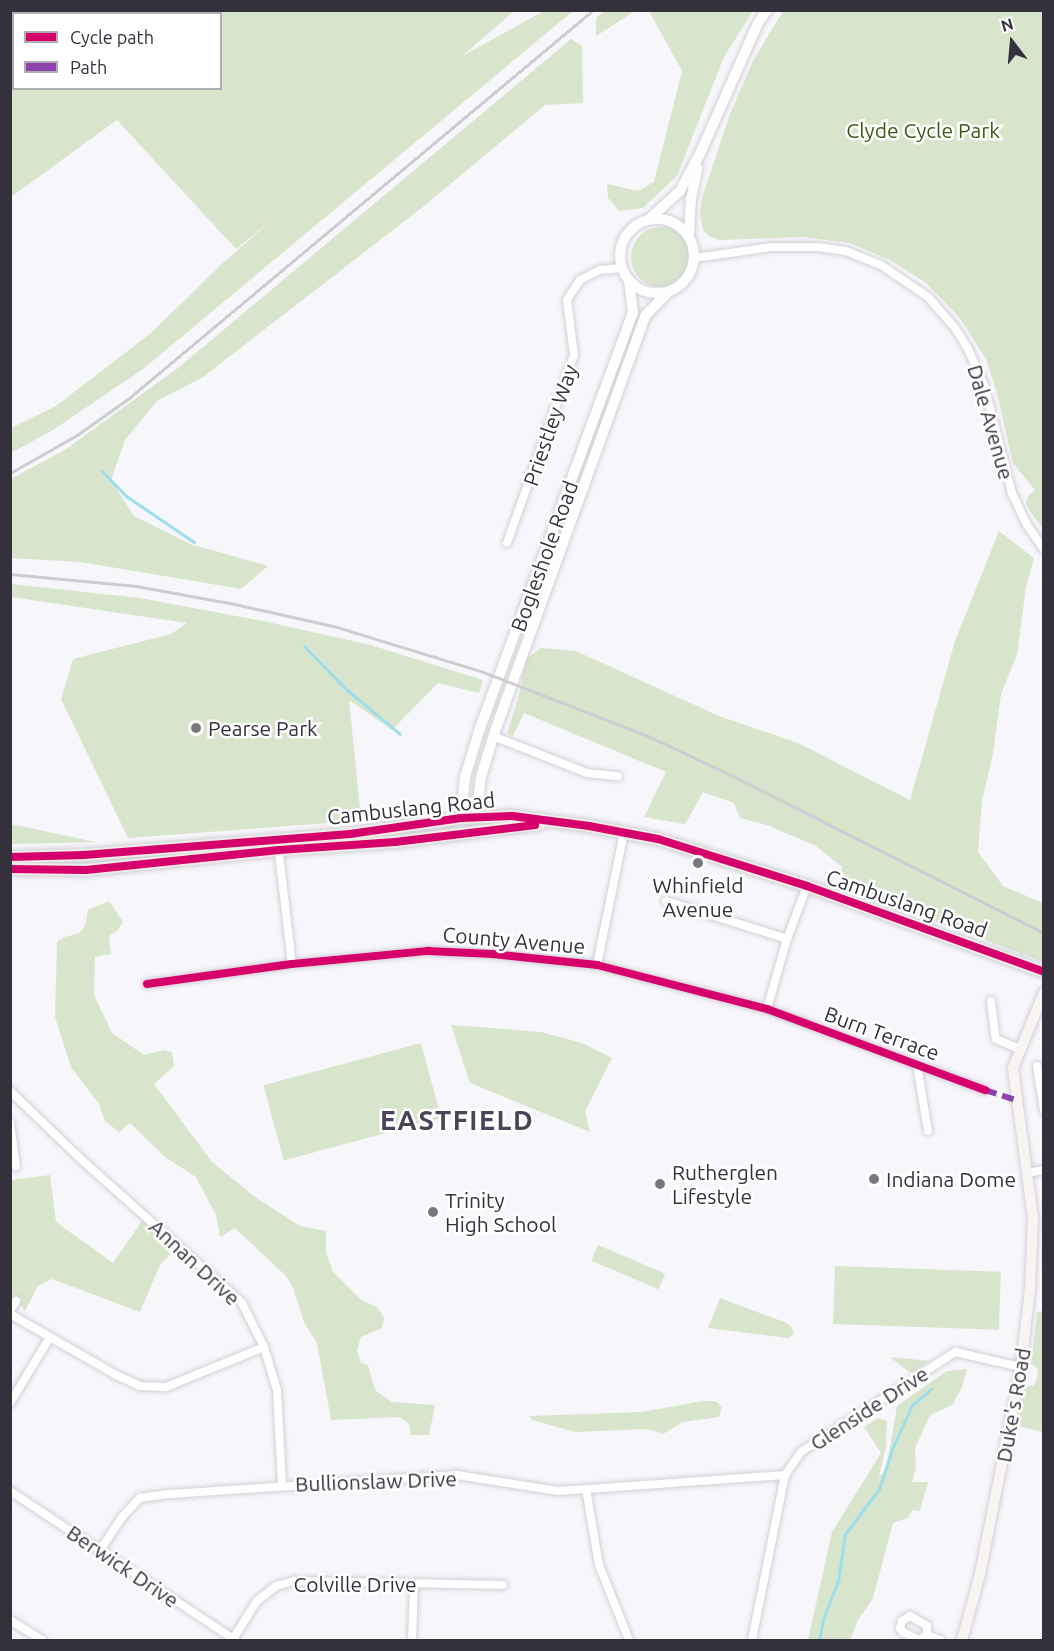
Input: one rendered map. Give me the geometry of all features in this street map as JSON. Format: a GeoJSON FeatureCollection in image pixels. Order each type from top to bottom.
{"type":"FeatureCollection","features":[{"type":"Feature","properties":{"kind":"main road","name":"Cambuslang Road"},"geometry":{"type":"LineString","coordinates":[[10,857],[278,845],[476,817],[512,816],[624,832],[669,842],[807,886],[1044,972]]}},
{"type":"Feature","properties":{"kind":"main road","name":"Bogleshole Road"},"geometry":{"type":"LineString","coordinates":[[476,817],[476,831]]}},
{"type":"Feature","properties":{"kind":"main road","name":"Bogleshole Road"},"geometry":{"type":"LineString","coordinates":[[460,833],[461,819]]}},
{"type":"Feature","properties":{"kind":"main road"},"geometry":{"type":"LineString","coordinates":[[10,870],[80,871],[278,845],[395,842],[562,822]]}},
{"type":"Feature","properties":{"kind":"main road","name":"Duke's Road"},"geometry":{"type":"LineString","coordinates":[[962,1641],[992,1518],[1022,1367],[1030,1288],[1033,1218],[1013,1068],[1044,992]]}},
{"type":"Feature","properties":{"kind":"street"},"geometry":{"type":"LineString","coordinates":[[699,156],[691,200],[689,236],[695,258],[687,279],[668,292],[647,292],[629,280],[622,268],[620,256],[628,234],[636,225],[648,220],[680,191],[699,156],[758,23],[767,10]]}},
{"type":"Feature","properties":{"kind":"street"},"geometry":{"type":"LineString","coordinates":[[648,220],[671,221],[689,236]]}},
{"type":"Feature","properties":{"kind":"street","name":"Dale Avenue"},"geometry":{"type":"LineString","coordinates":[[695,258],[771,247],[817,247],[846,251],[881,265],[928,297],[955,328],[968,349],[984,385],[1012,493],[1027,525],[1044,549]]}},
{"type":"Feature","properties":{"kind":"street","name":"Priestley Way"},"geometry":{"type":"LineString","coordinates":[[507,543],[574,356],[567,300],[580,280],[600,270],[622,268]]}},
{"type":"Feature","properties":{"kind":"street","name":"Bogleshole Road"},"geometry":{"type":"LineString","coordinates":[[461,819],[465,777],[480,728],[633,313],[629,280]]}},
{"type":"Feature","properties":{"kind":"street","name":"Bogleshole Road"},"geometry":{"type":"LineString","coordinates":[[476,817],[481,777],[493,736],[645,316],[668,292]]}},
{"type":"Feature","properties":{"kind":"street"},"geometry":{"type":"LineString","coordinates":[[493,736],[587,773],[618,776]]}},
{"type":"Feature","properties":{"kind":"street"},"geometry":{"type":"LineString","coordinates":[[597,965],[624,832]]}},
{"type":"Feature","properties":{"kind":"street"},"geometry":{"type":"LineString","coordinates":[[278,845],[292,964]]}},
{"type":"Feature","properties":{"kind":"street"},"geometry":{"type":"LineString","coordinates":[[767,1010],[788,939],[807,886]]}},
{"type":"Feature","properties":{"kind":"street"},"geometry":{"type":"LineString","coordinates":[[666,901],[788,939]]}},
{"type":"Feature","properties":{"kind":"street","name":"County Avenue"},"geometry":{"type":"LineString","coordinates":[[147,984],[292,964],[428,951],[492,954],[597,965],[767,1010]]}},
{"type":"Feature","properties":{"kind":"street"},"geometry":{"type":"LineString","coordinates":[[991,1001],[996,1039],[1020,1048]]}},
{"type":"Feature","properties":{"kind":"street","name":"Burn Terrace"},"geometry":{"type":"LineString","coordinates":[[767,1010],[985,1090]]}},
{"type":"Feature","properties":{"kind":"street"},"geometry":{"type":"LineString","coordinates":[[917,1065],[928,1131]]}},
{"type":"Feature","properties":{"kind":"street"},"geometry":{"type":"LineString","coordinates":[[1037,1066],[1044,1110]]}},
{"type":"Feature","properties":{"kind":"street","name":"Annan Drive"},"geometry":{"type":"LineString","coordinates":[[10,1090],[84,1162],[242,1303],[264,1347],[277,1390],[282,1485]]}},
{"type":"Feature","properties":{"kind":"street"},"geometry":{"type":"LineString","coordinates":[[10,1123],[16,1167]]}},
{"type":"Feature","properties":{"kind":"street"},"geometry":{"type":"LineString","coordinates":[[1027,1173],[1044,1170]]}},
{"type":"Feature","properties":{"kind":"street"},"geometry":{"type":"LineString","coordinates":[[16,1301],[10,1313],[116,1376],[140,1386],[166,1387],[264,1347]]}},
{"type":"Feature","properties":{"kind":"street"},"geometry":{"type":"LineString","coordinates":[[10,1403],[50,1337]]}},
{"type":"Feature","properties":{"kind":"street","name":"Glenside Drive"},"geometry":{"type":"LineString","coordinates":[[752,1641],[785,1475],[801,1452],[956,1352],[1022,1367]]}},
{"type":"Feature","properties":{"kind":"street","name":"Bullionslaw Drive"},"geometry":{"type":"LineString","coordinates":[[100,1550],[123,1516],[140,1498],[282,1485],[457,1475],[558,1491],[785,1475]]}},
{"type":"Feature","properties":{"kind":"street"},"geometry":{"type":"LineString","coordinates":[[586,1489],[599,1565],[626,1640]]}},
{"type":"Feature","properties":{"kind":"street","name":"Berwick Drive"},"geometry":{"type":"LineString","coordinates":[[10,1491],[234,1640]]}},
{"type":"Feature","properties":{"kind":"street","name":"Colville Drive"},"geometry":{"type":"LineString","coordinates":[[234,1640],[257,1601],[276,1586],[294,1581],[503,1585]]}},
{"type":"Feature","properties":{"kind":"street"},"geometry":{"type":"LineString","coordinates":[[412,1641],[414,1585]]}},
{"type":"Feature","properties":{"kind":"street"},"geometry":{"type":"LineString","coordinates":[[10,1620],[42,1641]]}},
{"type":"Feature","properties":{"kind":"street"},"geometry":{"type":"LineString","coordinates":[[927,1635],[940,1641]]}},
{"type":"Feature","properties":{"kind":"green space"},"geometry":{"type":"Polygon","coordinates":[[[11,10],[514,11],[462,56],[544,11],[573,11],[143,369],[53,430],[11,453],[11,428],[56,406],[151,333],[225,261],[274,218],[236,249],[117,120],[11,197],[11,10]]]}},
{"type":"Feature","properties":{"kind":"green space"},"geometry":{"type":"Polygon","coordinates":[[[605,11],[635,11],[596,36],[596,18],[605,11]]]}},
{"type":"Feature","properties":{"kind":"green space"},"geometry":{"type":"Polygon","coordinates":[[[649,11],[753,11],[724,57],[677,176],[643,208],[619,211],[608,198],[607,184],[638,191],[654,182],[682,71],[649,11]]]}},
{"type":"Feature","properties":{"kind":"green space","name":"Clyde Cycle Park"},"geometry":{"type":"Polygon","coordinates":[[[783,11],[1043,11],[1043,528],[1026,503],[1028,496],[1035,490],[1013,463],[997,393],[986,359],[959,317],[926,283],[890,260],[849,243],[804,237],[719,240],[709,236],[703,230],[700,214],[702,198],[730,114],[753,61],[783,11]]]}},
{"type":"Feature","properties":{"kind":"green space"},"geometry":{"type":"Polygon","coordinates":[[[571,39],[582,46],[583,103],[545,105],[424,206],[203,377],[157,401],[125,440],[111,480],[134,516],[190,544],[268,566],[241,589],[81,562],[11,558],[11,479],[66,449],[178,368],[571,39]]]}},
{"type":"Feature","properties":{"kind":"green space"},"geometry":{"type":"Polygon","coordinates":[[[661,227],[678,232],[686,240],[691,257],[686,274],[678,282],[661,287],[644,282],[636,274],[631,257],[636,240],[644,232],[661,227]]]}},
{"type":"Feature","properties":{"kind":"green space"},"geometry":{"type":"Polygon","coordinates":[[[999,531],[1034,558],[1026,587],[1017,655],[1001,694],[993,754],[982,801],[978,852],[1003,886],[1043,903],[1043,962],[838,885],[842,867],[816,846],[769,826],[740,818],[734,803],[703,792],[685,824],[644,817],[666,772],[524,713],[513,736],[507,734],[518,698],[526,659],[541,648],[576,651],[719,716],[798,743],[910,800],[955,641],[999,531]]]}},
{"type":"Feature","properties":{"kind":"green space"},"geometry":{"type":"Polygon","coordinates":[[[11,584],[140,598],[263,621],[371,645],[483,680],[479,693],[438,683],[392,730],[349,700],[360,809],[368,820],[128,838],[61,699],[73,659],[171,634],[187,623],[11,597],[11,584]]]}},
{"type":"Feature","properties":{"kind":"green space"},"geometry":{"type":"Polygon","coordinates":[[[11,824],[95,842],[11,844],[11,824]]]}},
{"type":"Feature","properties":{"kind":"green space"},"geometry":{"type":"Polygon","coordinates":[[[109,901],[123,922],[117,931],[109,936],[111,954],[95,957],[94,995],[112,1033],[144,1055],[164,1050],[172,1052],[174,1066],[154,1084],[212,1162],[258,1199],[300,1226],[326,1231],[326,1253],[333,1272],[361,1300],[377,1307],[384,1318],[382,1328],[361,1337],[357,1350],[361,1363],[368,1365],[375,1390],[392,1402],[435,1405],[429,1435],[411,1435],[409,1424],[400,1417],[331,1420],[317,1343],[304,1322],[293,1288],[286,1276],[235,1228],[220,1237],[216,1215],[196,1177],[165,1157],[130,1123],[119,1132],[105,1121],[99,1104],[71,1067],[55,1017],[57,942],[64,937],[78,934],[85,926],[88,910],[109,901]]]}},
{"type":"Feature","properties":{"kind":"green space"},"geometry":{"type":"Polygon","coordinates":[[[451,1025],[541,1032],[582,1043],[612,1058],[585,1111],[590,1132],[470,1083],[451,1025]]]}},
{"type":"Feature","properties":{"kind":"green space"},"geometry":{"type":"Polygon","coordinates":[[[421,1043],[441,1118],[284,1161],[264,1085],[421,1043]]]}},
{"type":"Feature","properties":{"kind":"green space"},"geometry":{"type":"Polygon","coordinates":[[[50,1175],[56,1222],[113,1263],[142,1221],[174,1250],[160,1265],[140,1312],[52,1279],[37,1287],[25,1311],[11,1294],[10,1180],[50,1175]]]}},
{"type":"Feature","properties":{"kind":"green space"},"geometry":{"type":"Polygon","coordinates":[[[598,1245],[665,1274],[659,1289],[591,1261],[598,1245]]]}},
{"type":"Feature","properties":{"kind":"green space"},"geometry":{"type":"Polygon","coordinates":[[[835,1266],[1001,1272],[999,1330],[833,1324],[835,1266]]]}},
{"type":"Feature","properties":{"kind":"green space"},"geometry":{"type":"Polygon","coordinates":[[[720,1298],[784,1322],[791,1326],[794,1334],[788,1338],[708,1328],[720,1298]]]}},
{"type":"Feature","properties":{"kind":"green space"},"geometry":{"type":"Polygon","coordinates":[[[1044,1311],[1043,1432],[1017,1426],[1025,1387],[1034,1385],[1038,1375],[1037,1368],[1031,1364],[1037,1312],[1044,1311]]]}},
{"type":"Feature","properties":{"kind":"green space"},"geometry":{"type":"Polygon","coordinates":[[[890,1357],[929,1361],[913,1373],[890,1357]]]}},
{"type":"Feature","properties":{"kind":"green space"},"geometry":{"type":"Polygon","coordinates":[[[967,1369],[962,1388],[952,1405],[930,1415],[915,1448],[916,1468],[912,1482],[928,1482],[920,1511],[912,1510],[908,1518],[893,1523],[873,1598],[857,1622],[850,1640],[808,1640],[832,1532],[881,1453],[864,1427],[878,1418],[887,1421],[886,1447],[879,1476],[886,1471],[897,1406],[947,1371],[967,1369]]]}},
{"type":"Feature","properties":{"kind":"green space"},"geometry":{"type":"Polygon","coordinates":[[[715,1401],[722,1406],[719,1417],[683,1422],[663,1434],[648,1429],[575,1432],[532,1420],[529,1416],[642,1412],[715,1401]]]}},
{"type":"Feature","properties":{"kind":"waterway"},"geometry":{"type":"LineString","coordinates":[[102,471],[126,496],[194,542]]}},
{"type":"Feature","properties":{"kind":"waterway"},"geometry":{"type":"LineString","coordinates":[[304,646],[346,689],[400,734]]}},
{"type":"Feature","properties":{"kind":"waterway"},"geometry":{"type":"LineString","coordinates":[[819,1640],[823,1619],[838,1581],[845,1534],[879,1489],[892,1449],[912,1405],[931,1389]]}},
{"type":"Feature","properties":{"kind":"railway"},"geometry":{"type":"LineString","coordinates":[[10,473],[77,435],[129,398],[593,10]]}},
{"type":"Feature","properties":{"kind":"railway"},"geometry":{"type":"LineString","coordinates":[[10,574],[136,586],[230,603],[337,627],[483,672],[648,736],[735,777],[1044,933]]}},
{"type":"Feature","properties":{"kind":"marked path"},"geometry":{"type":"LineString","coordinates":[[985,1090],[1018,1101]]}},
{"type":"Feature","properties":{"kind":"cycle path"},"geometry":{"type":"LineString","coordinates":[[10,857],[84,855],[350,834],[461,818],[512,816],[589,826],[658,839],[807,886],[1044,972]]}},
{"type":"Feature","properties":{"kind":"cycle path"},"geometry":{"type":"LineString","coordinates":[[10,869],[86,870],[279,850],[395,842],[535,825]]}},
{"type":"Feature","properties":{"kind":"cycle path"},"geometry":{"type":"LineString","coordinates":[[147,984],[292,964],[428,951],[492,954],[597,965],[767,1009],[985,1090]]}},
{"type":"Feature","properties":{"kind":"place","name":"Pearse Park"},"geometry":{"type":"Point","coordinates":[196,728]}},
{"type":"Feature","properties":{"kind":"place","name":"Whinfield Avenue"},"geometry":{"type":"Point","coordinates":[698,863]}},
{"type":"Feature","properties":{"kind":"place","name":"Indiana Dome"},"geometry":{"type":"Point","coordinates":[874,1179]}},
{"type":"Feature","properties":{"kind":"place","name":"Rutherglen Lifestyle"},"geometry":{"type":"Point","coordinates":[660,1184]}},
{"type":"Feature","properties":{"kind":"place","name":"Trinity High School"},"geometry":{"type":"Point","coordinates":[433,1212]}},
{"type":"Feature","properties":{"kind":"district","name":"EASTFIELD"},"geometry":{"type":"Point","coordinates":[457,1121]}}]}
